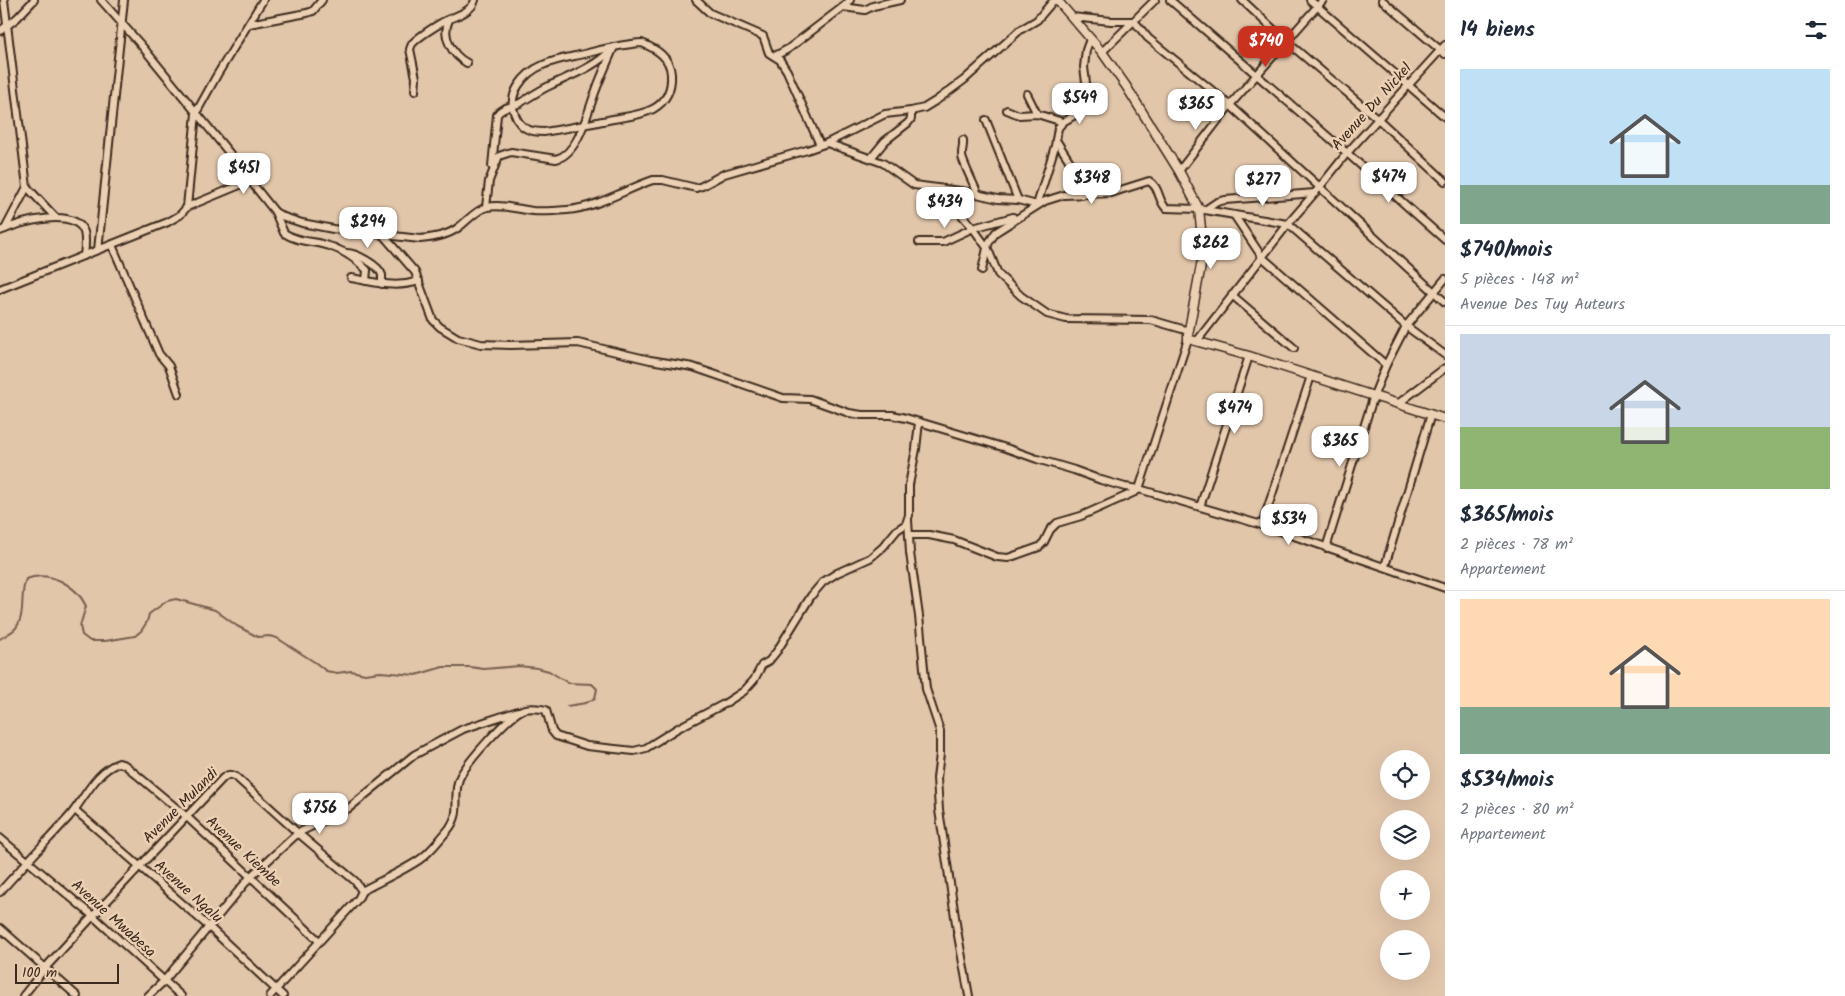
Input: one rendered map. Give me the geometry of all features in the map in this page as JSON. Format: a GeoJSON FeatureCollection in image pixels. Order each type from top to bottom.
{"type":"FeatureCollection","features":[{"type":"Feature","properties":{"kind":"street"},"geometry":{"type":"LineString","coordinates":[[4,0],[27,188],[55,217]]}},
{"type":"Feature","properties":{"kind":"street"},"geometry":{"type":"LineString","coordinates":[[0,31],[34,0]]}},
{"type":"Feature","properties":{"kind":"street"},"geometry":{"type":"LineString","coordinates":[[100,0],[121,21],[244,171],[275,212],[282,229],[288,236],[357,255],[379,270],[382,276],[382,284]]}},
{"type":"Feature","properties":{"kind":"street"},"geometry":{"type":"LineString","coordinates":[[98,250],[124,0]]}},
{"type":"Feature","properties":{"kind":"street"},"geometry":{"type":"LineString","coordinates":[[187,207],[196,113],[263,0]]}},
{"type":"Feature","properties":{"kind":"street"},"geometry":{"type":"LineString","coordinates":[[249,24],[308,13],[313,11],[322,0]]}},
{"type":"Feature","properties":{"kind":"street"},"geometry":{"type":"LineString","coordinates":[[415,91],[416,78],[411,46],[417,39],[473,6],[475,0]]}},
{"type":"Feature","properties":{"kind":"street"},"geometry":{"type":"LineString","coordinates":[[696,0],[710,13],[763,36],[769,53],[780,60],[787,71],[824,144],[883,163],[914,185],[978,194],[998,199],[1018,200],[1038,205]]}},
{"type":"Feature","properties":{"kind":"street"},"geometry":{"type":"LineString","coordinates":[[775,56],[788,49],[850,0]]}},
{"type":"Feature","properties":{"kind":"street"},"geometry":{"type":"LineString","coordinates":[[843,7],[865,10],[873,6],[900,0]]}},
{"type":"Feature","properties":{"kind":"street"},"geometry":{"type":"LineString","coordinates":[[275,212],[302,223],[383,236],[420,239],[431,238],[459,228],[474,214],[486,207],[534,211],[569,210],[586,207],[653,180],[663,180],[696,188],[724,174],[786,157],[824,144],[885,114],[911,112],[930,105],[964,80],[1020,30],[1041,18],[1056,0],[1102,52],[1126,86],[1202,209],[1202,260],[1188,335],[1139,489],[1123,498],[1058,524],[1050,530],[1039,547],[1008,558],[998,557],[954,540],[930,535],[910,535]]}},
{"type":"Feature","properties":{"kind":"street"},"geometry":{"type":"LineString","coordinates":[[1102,52],[1155,0]]}},
{"type":"Feature","properties":{"kind":"street"},"geometry":{"type":"LineString","coordinates":[[1170,0],[1445,240]]}},
{"type":"Feature","properties":{"kind":"street"},"geometry":{"type":"LineString","coordinates":[[1242,0],[1286,41],[1378,119],[1445,181]]}},
{"type":"Feature","properties":{"kind":"street"},"geometry":{"type":"LineString","coordinates":[[1310,0],[1445,118]]}},
{"type":"Feature","properties":{"kind":"street"},"geometry":{"type":"LineString","coordinates":[[1178,171],[1230,105],[1323,0]]}},
{"type":"Feature","properties":{"kind":"street"},"geometry":{"type":"LineString","coordinates":[[1382,0],[1444,49]]}},
{"type":"Feature","properties":{"kind":"street"},"geometry":{"type":"LineString","coordinates":[[1072,17],[1110,21],[1134,21]]}},
{"type":"Feature","properties":{"kind":"street"},"geometry":{"type":"LineString","coordinates":[[449,20],[446,25],[449,43],[457,57],[467,63]]}},
{"type":"Feature","properties":{"kind":"street"},"geometry":{"type":"LineString","coordinates":[[1134,21],[1148,38],[1230,105],[1317,190],[1445,302]]}},
{"type":"Feature","properties":{"kind":"street"},"geometry":{"type":"LineString","coordinates":[[1038,205],[1058,128],[1063,122],[1082,111],[1088,99],[1084,67],[1086,50],[1090,39]]}},
{"type":"Feature","properties":{"kind":"street"},"geometry":{"type":"LineString","coordinates":[[642,44],[656,50],[669,63],[671,70],[670,91],[654,109],[553,131],[530,131],[520,124],[512,106],[514,94],[534,69],[553,61],[614,47],[642,44]]}},
{"type":"Feature","properties":{"kind":"street"},"geometry":{"type":"LineString","coordinates":[[486,207],[492,171],[496,116],[500,111],[584,70],[605,56],[614,47]]}},
{"type":"Feature","properties":{"kind":"street"},"geometry":{"type":"LineString","coordinates":[[492,171],[498,156],[505,153],[511,152],[550,160],[561,158],[572,147],[584,124],[595,91],[614,47]]}},
{"type":"Feature","properties":{"kind":"street","name":"Avenue Du Nickel"},"geometry":{"type":"LineString","coordinates":[[1197,342],[1288,224],[1347,153],[1444,49]]}},
{"type":"Feature","properties":{"kind":"street"},"geometry":{"type":"LineString","coordinates":[[1027,94],[1037,114]]}},
{"type":"Feature","properties":{"kind":"street"},"geometry":{"type":"LineString","coordinates":[[1007,110],[1022,115],[1037,114],[1063,122]]}},
{"type":"Feature","properties":{"kind":"street"},"geometry":{"type":"LineString","coordinates":[[871,158],[885,141],[908,123],[911,119],[911,112]]}},
{"type":"Feature","properties":{"kind":"street"},"geometry":{"type":"LineString","coordinates":[[986,120],[1018,200]]}},
{"type":"Feature","properties":{"kind":"street"},"geometry":{"type":"LineString","coordinates":[[963,140],[963,160],[978,194]]}},
{"type":"Feature","properties":{"kind":"street"},"geometry":{"type":"LineString","coordinates":[[1056,140],[1072,165],[1082,195]]}},
{"type":"Feature","properties":{"kind":"street"},"geometry":{"type":"LineString","coordinates":[[0,289],[168,222],[180,215],[187,207],[245,183],[248,178]]}},
{"type":"Feature","properties":{"kind":"street"},"geometry":{"type":"LineString","coordinates":[[982,270],[988,244],[996,232],[1038,205],[1054,198],[1112,193],[1148,181],[1157,189],[1162,205],[1166,208],[1202,209],[1288,224],[1406,326],[1445,356]]}},
{"type":"Feature","properties":{"kind":"street"},"geometry":{"type":"LineString","coordinates":[[3,230],[27,188]]}},
{"type":"Feature","properties":{"kind":"street"},"geometry":{"type":"LineString","coordinates":[[934,188],[954,206],[973,228],[988,249],[998,274],[1021,296],[1047,314],[1066,319],[1151,320],[1188,335],[1197,342],[1249,356],[1445,419]]}},
{"type":"Feature","properties":{"kind":"street"},"geometry":{"type":"LineString","coordinates":[[1202,209],[1225,200],[1317,190]]}},
{"type":"Feature","properties":{"kind":"street"},"geometry":{"type":"LineString","coordinates":[[919,242],[943,242],[973,228],[993,224],[1024,213]]}},
{"type":"Feature","properties":{"kind":"street"},"geometry":{"type":"LineString","coordinates":[[1234,216],[1262,257],[1386,365]]}},
{"type":"Feature","properties":{"kind":"street"},"geometry":{"type":"LineString","coordinates":[[3,230],[55,217],[76,222],[84,230],[84,256]]}},
{"type":"Feature","properties":{"kind":"street"},"geometry":{"type":"LineString","coordinates":[[383,236],[415,272],[433,320],[449,334],[468,342],[511,345],[578,342],[650,360],[693,367],[783,398],[810,399],[849,413],[892,416],[920,422],[1066,467],[1101,480],[1139,489],[1262,525],[1445,588]]}},
{"type":"Feature","properties":{"kind":"street"},"geometry":{"type":"LineString","coordinates":[[112,245],[159,354],[169,366],[179,394]]}},
{"type":"Feature","properties":{"kind":"street"},"geometry":{"type":"LineString","coordinates":[[346,253],[367,270],[366,281]]}},
{"type":"Feature","properties":{"kind":"street"},"geometry":{"type":"LineString","coordinates":[[351,278],[402,286],[419,281]]}},
{"type":"Feature","properties":{"kind":"street"},"geometry":{"type":"LineString","coordinates":[[1326,548],[1374,395],[1386,365],[1406,326],[1445,279]]}},
{"type":"Feature","properties":{"kind":"street"},"geometry":{"type":"LineString","coordinates":[[1232,295],[1294,348]]}},
{"type":"Feature","properties":{"kind":"street"},"geometry":{"type":"LineString","coordinates":[[1200,507],[1249,356]]}},
{"type":"Feature","properties":{"kind":"street"},"geometry":{"type":"LineString","coordinates":[[1398,403],[1445,368]]}},
{"type":"Feature","properties":{"kind":"street"},"geometry":{"type":"LineString","coordinates":[[1262,525],[1311,376]]}},
{"type":"Feature","properties":{"kind":"street"},"geometry":{"type":"LineString","coordinates":[[1385,566],[1431,414]]}},
{"type":"Feature","properties":{"kind":"street"},"geometry":{"type":"LineString","coordinates":[[920,422],[909,485],[908,520],[910,553],[926,689],[940,731],[937,778],[940,810],[957,930],[969,996]]}},
{"type":"Feature","properties":{"kind":"street"},"geometry":{"type":"LineString","coordinates":[[148,996],[164,981],[251,876],[298,833],[349,808],[414,755],[463,729],[521,710],[538,708],[546,710],[554,735],[587,746],[634,751],[646,748],[744,691],[754,680],[762,665],[769,661],[777,651],[811,596],[823,582],[837,573],[870,558],[908,520]]}},
{"type":"Feature","properties":{"kind":"street"},"geometry":{"type":"LineString","coordinates":[[270,996],[358,899],[362,891],[419,860],[433,847],[447,831],[457,815],[456,795],[461,774],[476,754],[507,721],[521,710]]}},
{"type":"Feature","properties":{"kind":"street","name":"Avenue Kiembe"},"geometry":{"type":"LineString","coordinates":[[75,810],[99,776],[114,765],[120,763],[125,765],[187,817],[319,941]]}},
{"type":"Feature","properties":{"kind":"street","name":"Avenue Mulandi"},"geometry":{"type":"LineString","coordinates":[[23,996],[46,967],[93,916],[227,775],[236,777],[355,881],[362,891]]}},
{"type":"Feature","properties":{"kind":"street"},"geometry":{"type":"LineString","coordinates":[[0,892],[75,810]]}},
{"type":"Feature","properties":{"kind":"street","name":"Avenue Ngalu"},"geometry":{"type":"LineString","coordinates":[[75,810],[208,926],[283,996]]}},
{"type":"Feature","properties":{"kind":"street","name":"Avenue Mwabesa"},"geometry":{"type":"LineString","coordinates":[[0,838],[93,916],[181,996]]}},
{"type":"Feature","properties":{"kind":"street"},"geometry":{"type":"LineString","coordinates":[[0,928],[77,996]]}},
{"type":"Feature","properties":{"kind":"waterway"},"geometry":{"type":"LineString","coordinates":[[0,639],[18,625],[22,612],[23,591],[26,579],[44,576],[61,581],[82,598],[86,606],[80,626],[82,635],[90,641],[105,641],[135,636],[147,622],[149,614],[167,601],[176,599],[215,610],[237,626],[258,637],[269,636],[277,638],[326,671],[337,673],[351,671],[365,674],[380,672],[416,675],[443,667],[484,669],[519,666],[549,671],[568,683],[592,684],[597,689],[595,698],[586,703],[567,706]]}}]}
